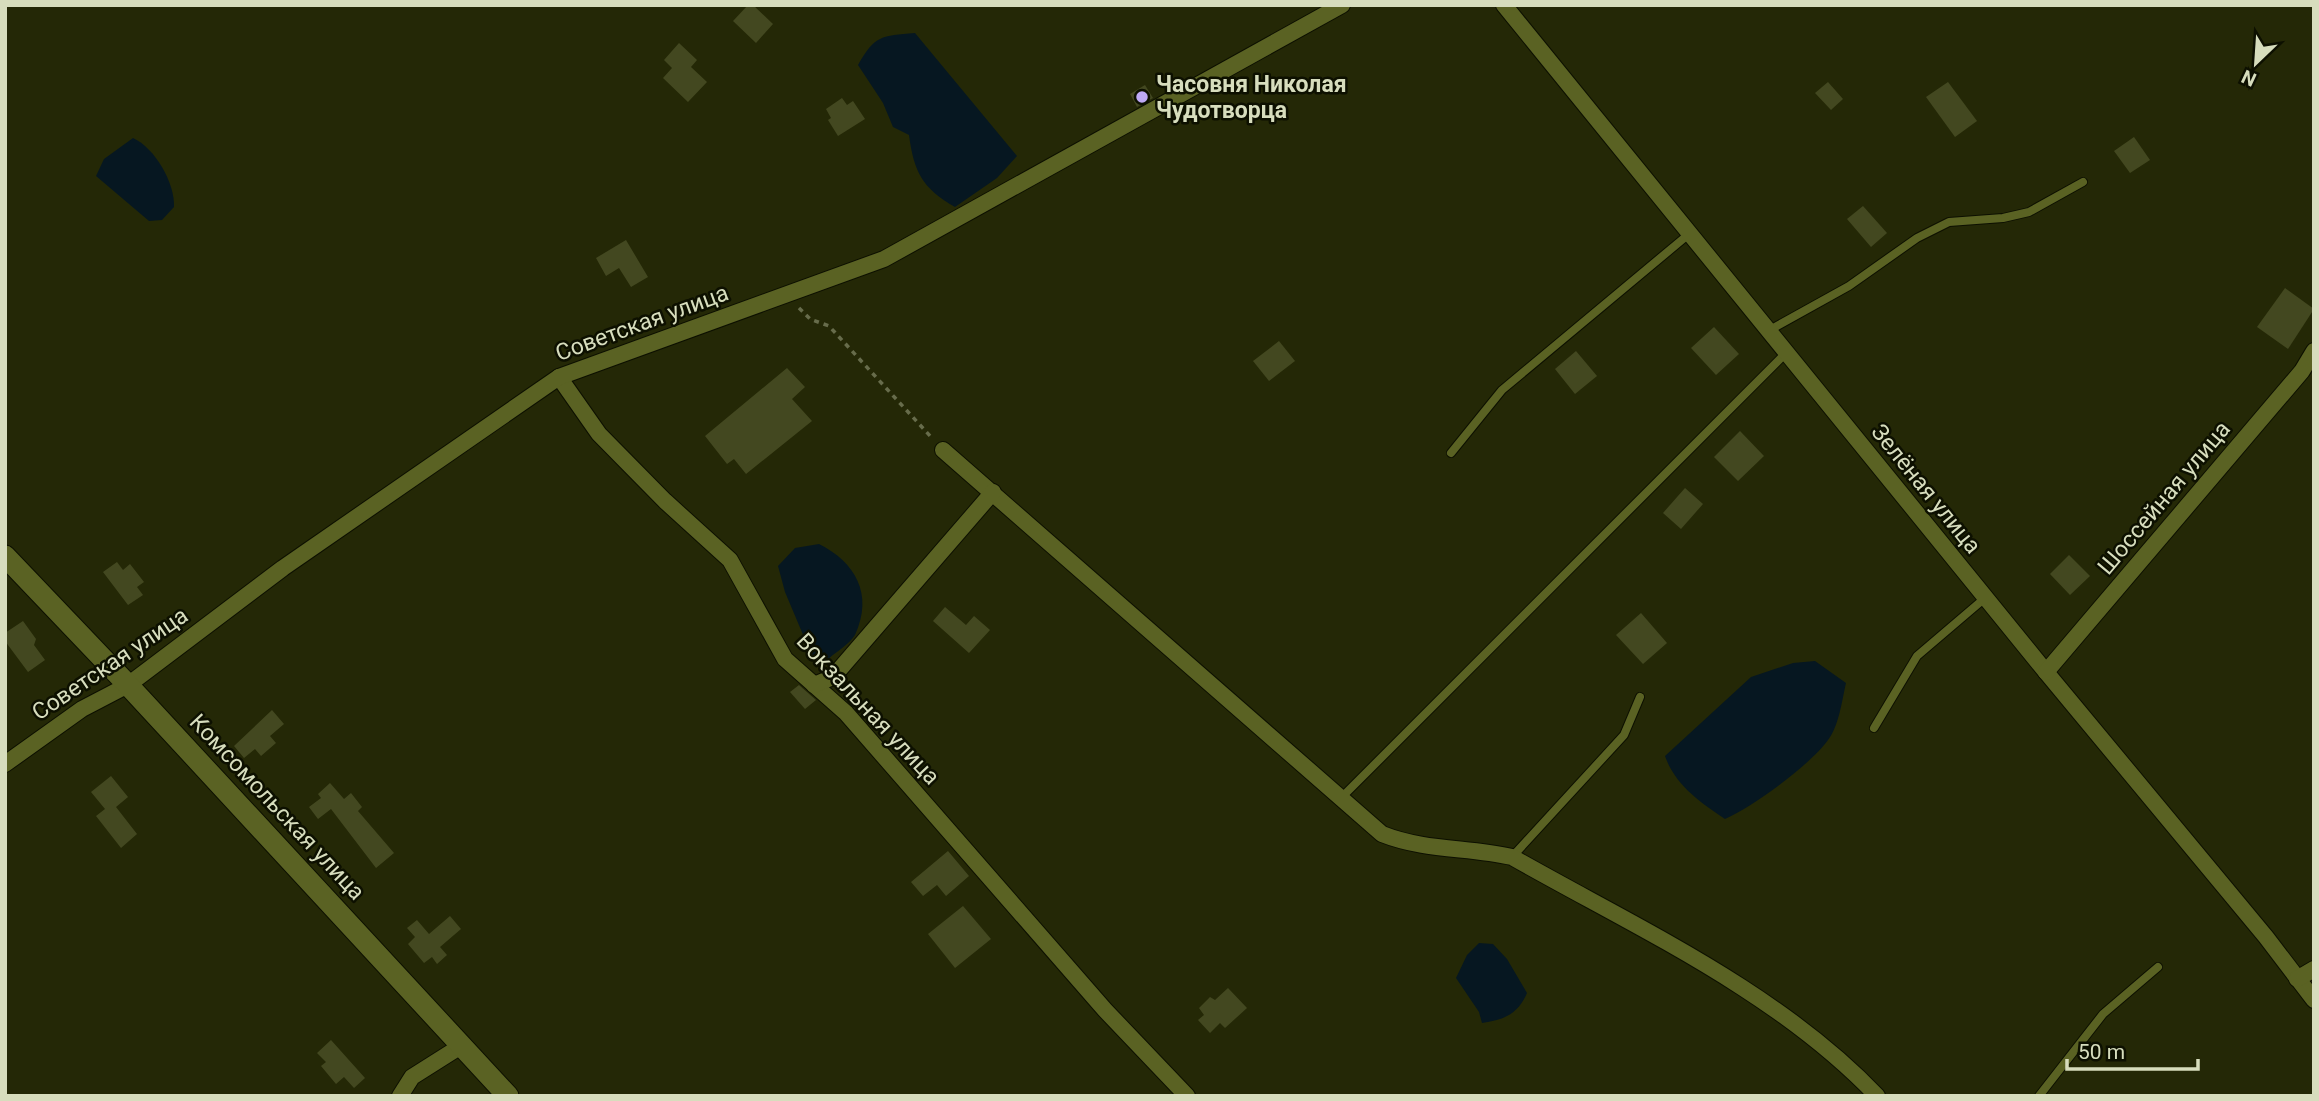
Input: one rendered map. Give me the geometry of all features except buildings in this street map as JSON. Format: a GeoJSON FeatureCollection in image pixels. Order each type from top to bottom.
{"type":"FeatureCollection","features":[{"type":"Feature","properties":{"kind":"street","name":"Советская улица"},"geometry":{"type":"LineString","coordinates":[[5,764],[82,709],[128,685],[283,568],[559,377],[884,259],[1342,5]]}},
{"type":"Feature","properties":{"kind":"street","name":"Зелёная улица"},"geometry":{"type":"LineString","coordinates":[[1504,5],[2314,1000]]}},
{"type":"Feature","properties":{"kind":"street","name":"Шоссейная улица"},"geometry":{"type":"LineString","coordinates":[[2046,672],[2302,371],[2314,351]]}},
{"type":"Feature","properties":{"kind":"street","name":"Вокзальная улица"},"geometry":{"type":"LineString","coordinates":[[559,377],[599,434],[665,501],[730,560],[785,659],[846,713],[1105,1010],[1187,1096]]}},
{"type":"Feature","properties":{"kind":"street"},"geometry":{"type":"LineString","coordinates":[[943,450],[1382,834],[1406,844],[1486,851],[1512,857],[1726,978],[1842,1059],[1877,1096]]}},
{"type":"Feature","properties":{"kind":"street"},"geometry":{"type":"LineString","coordinates":[[814,685],[833,677],[993,492]]}},
{"type":"Feature","properties":{"kind":"street","name":"Комсомольская улица"},"geometry":{"type":"LineString","coordinates":[[5,556],[508,1096]]}},
{"type":"Feature","properties":{"kind":"street"},"geometry":{"type":"LineString","coordinates":[[2297,979],[2314,969]]}},
{"type":"Feature","properties":{"kind":"street"},"geometry":{"type":"LineString","coordinates":[[400,1096],[412,1077],[461,1046]]}},
{"type":"Feature","properties":{"kind":"lane"},"geometry":{"type":"LineString","coordinates":[[1768,331],[1850,286],[1917,238],[1949,222],[2003,218],[2029,212],[2083,182]]}},
{"type":"Feature","properties":{"kind":"lane"},"geometry":{"type":"LineString","coordinates":[[1451,453],[1502,390],[1689,234]]}},
{"type":"Feature","properties":{"kind":"lane"},"geometry":{"type":"LineString","coordinates":[[1342,797],[1786,353]]}},
{"type":"Feature","properties":{"kind":"lane"},"geometry":{"type":"LineString","coordinates":[[1874,728],[1917,656],[1985,598]]}},
{"type":"Feature","properties":{"kind":"lane"},"geometry":{"type":"LineString","coordinates":[[1512,857],[1624,735],[1640,697]]}},
{"type":"Feature","properties":{"kind":"lane"},"geometry":{"type":"LineString","coordinates":[[2039,1096],[2103,1014],[2158,967]]}},
{"type":"Feature","properties":{"kind":"path"},"geometry":{"type":"LineString","coordinates":[[787,295],[810,319],[829,326],[943,450]]}},
{"type":"Feature","properties":{"kind":"water"},"geometry":{"type":"Polygon","coordinates":[[[915,33],[1017,156],[997,178],[955,207],[927,186],[917,169],[909,135],[893,127],[883,103],[858,65],[869,48],[880,39],[915,33]]]}},
{"type":"Feature","properties":{"kind":"water"},"geometry":{"type":"Polygon","coordinates":[[[133,138],[156,158],[171,188],[174,207],[162,220],[149,221],[96,176],[104,159],[133,138]]]}},
{"type":"Feature","properties":{"kind":"water"},"geometry":{"type":"Polygon","coordinates":[[[819,544],[832,551],[851,570],[858,581],[862,606],[855,635],[826,661],[812,656],[785,592],[778,566],[795,548],[819,544]]]}},
{"type":"Feature","properties":{"kind":"water"},"geometry":{"type":"Polygon","coordinates":[[[1815,661],[1846,683],[1840,713],[1832,734],[1820,750],[1795,773],[1751,805],[1725,819],[1682,784],[1665,756],[1751,677],[1793,663],[1815,661]]]}},
{"type":"Feature","properties":{"kind":"water"},"geometry":{"type":"Polygon","coordinates":[[[1479,943],[1493,944],[1507,959],[1527,993],[1515,1011],[1509,1015],[1482,1023],[1479,1012],[1456,978],[1467,955],[1479,943]]]}},
{"type":"Feature","properties":{"kind":"place","name":"Часовня Николая Чудотворца"},"geometry":{"type":"Point","coordinates":[1142,97]}}]}
